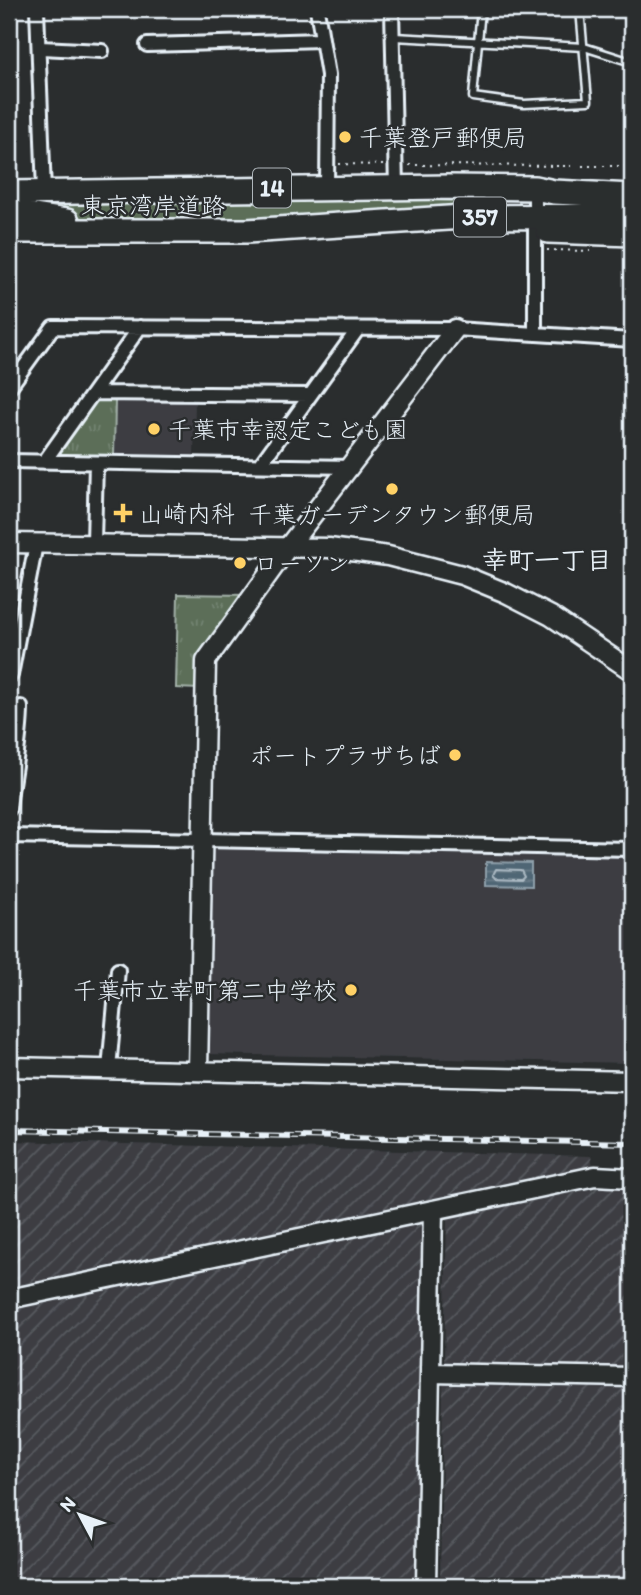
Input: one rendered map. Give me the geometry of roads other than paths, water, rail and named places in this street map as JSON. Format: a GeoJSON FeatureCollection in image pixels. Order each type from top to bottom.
{"type":"FeatureCollection","features":[{"type":"Feature","properties":{"kind":"highway","name":"14"},"geometry":{"type":"LineString","coordinates":[[535,188],[555,183],[632,183]]}},
{"type":"Feature","properties":{"kind":"highway","name":"東京湾岸道路"},"geometry":{"type":"LineString","coordinates":[[9,192],[535,188],[554,192],[632,196]]}},
{"type":"Feature","properties":{"kind":"highway"},"geometry":{"type":"LineString","coordinates":[[9,212],[108,231]]}},
{"type":"Feature","properties":{"kind":"highway","name":"357"},"geometry":{"type":"LineString","coordinates":[[538,232],[632,216]]}},
{"type":"Feature","properties":{"kind":"highway","name":"東京湾岸道路"},"geometry":{"type":"LineString","coordinates":[[9,231],[247,231],[329,227],[351,232],[538,232]]}},
{"type":"Feature","properties":{"kind":"highway","name":"14"},"geometry":{"type":"LineString","coordinates":[[538,232],[632,234]]}},
{"type":"Feature","properties":{"kind":"street"},"geometry":{"type":"LineString","coordinates":[[37,9],[41,48],[44,192]]}},
{"type":"Feature","properties":{"kind":"street"},"geometry":{"type":"LineString","coordinates":[[317,9],[328,75],[327,188]]}},
{"type":"Feature","properties":{"kind":"street"},"geometry":{"type":"LineString","coordinates":[[392,9],[396,188]]}},
{"type":"Feature","properties":{"kind":"street"},"geometry":{"type":"LineString","coordinates":[[147,45],[321,40]]}},
{"type":"Feature","properties":{"kind":"street"},"geometry":{"type":"LineString","coordinates":[[41,48],[103,51]]}},
{"type":"Feature","properties":{"kind":"street"},"geometry":{"type":"LineString","coordinates":[[535,188],[538,232],[535,334]]}},
{"type":"Feature","properties":{"kind":"street"},"geometry":{"type":"LineString","coordinates":[[9,387],[53,327],[455,329],[632,340]]}},
{"type":"Feature","properties":{"kind":"street"},"geometry":{"type":"LineString","coordinates":[[44,462],[140,327]]}},
{"type":"Feature","properties":{"kind":"street"},"geometry":{"type":"LineString","coordinates":[[260,465],[358,329]]}},
{"type":"Feature","properties":{"kind":"street"},"geometry":{"type":"LineString","coordinates":[[198,1070],[200,840],[206,662],[288,547],[352,467],[455,329]]}},
{"type":"Feature","properties":{"kind":"street"},"geometry":{"type":"LineString","coordinates":[[94,393],[310,394]]}},
{"type":"Feature","properties":{"kind":"street"},"geometry":{"type":"LineString","coordinates":[[9,461],[352,467]]}},
{"type":"Feature","properties":{"kind":"street"},"geometry":{"type":"LineString","coordinates":[[94,542],[96,463]]}},
{"type":"Feature","properties":{"kind":"street"},"geometry":{"type":"LineString","coordinates":[[9,542],[329,548],[388,556],[462,575],[551,616],[632,671]]}},
{"type":"Feature","properties":{"kind":"street"},"geometry":{"type":"LineString","coordinates":[[11,675],[36,544]]}},
{"type":"Feature","properties":{"kind":"street"},"geometry":{"type":"LineString","coordinates":[[9,810],[12,769],[21,736],[21,707]]}},
{"type":"Feature","properties":{"kind":"street"},"geometry":{"type":"LineString","coordinates":[[9,836],[632,849]]}},
{"type":"Feature","properties":{"kind":"street"},"geometry":{"type":"LineString","coordinates":[[108,1069],[118,970]]}},
{"type":"Feature","properties":{"kind":"street"},"geometry":{"type":"LineString","coordinates":[[9,1068],[632,1081]]}},
{"type":"Feature","properties":{"kind":"street"},"geometry":{"type":"LineString","coordinates":[[9,1299],[595,1176],[632,1178]]}},
{"type":"Feature","properties":{"kind":"street"},"geometry":{"type":"LineString","coordinates":[[426,1586],[433,1210]]}},
{"type":"Feature","properties":{"kind":"street"},"geometry":{"type":"LineString","coordinates":[[430,1373],[632,1377]]}},
{"type":"Feature","properties":{"kind":"lane"},"geometry":{"type":"LineString","coordinates":[[481,9],[473,97],[524,104],[588,101],[580,9]]}},
{"type":"Feature","properties":{"kind":"lane"},"geometry":{"type":"LineString","coordinates":[[394,37],[584,47],[625,60]]}},
{"type":"Feature","properties":{"kind":"water"},"geometry":{"type":"Polygon","coordinates":[[[486,862],[531,863],[531,886],[486,885],[486,862]]]}},
{"type":"Feature","properties":{"kind":"railway"},"geometry":{"type":"LineString","coordinates":[[9,1130],[632,1143]]}},
{"type":"Feature","properties":{"kind":"place","name":"千葉登戸郵便局"},"geometry":{"type":"Point","coordinates":[345,137]}},
{"type":"Feature","properties":{"kind":"place","name":"千葉市幸認定こども園"},"geometry":{"type":"Point","coordinates":[154,429]}},
{"type":"Feature","properties":{"kind":"place","name":"千葉ガーデンタウン郵便局"},"geometry":{"type":"Point","coordinates":[392,489]}},
{"type":"Feature","properties":{"kind":"place","name":"山崎内科"},"geometry":{"type":"Point","coordinates":[123,513]}},
{"type":"Feature","properties":{"kind":"place","name":"ローソン"},"geometry":{"type":"Point","coordinates":[240,563]}},
{"type":"Feature","properties":{"kind":"place","name":"ポートプラザちば"},"geometry":{"type":"Point","coordinates":[455,755]}},
{"type":"Feature","properties":{"kind":"place","name":"千葉市立幸町第二中学校"},"geometry":{"type":"Point","coordinates":[351,990]}},
{"type":"Feature","properties":{"kind":"district","name":"幸町一丁目"},"geometry":{"type":"Point","coordinates":[547,560]}}]}
